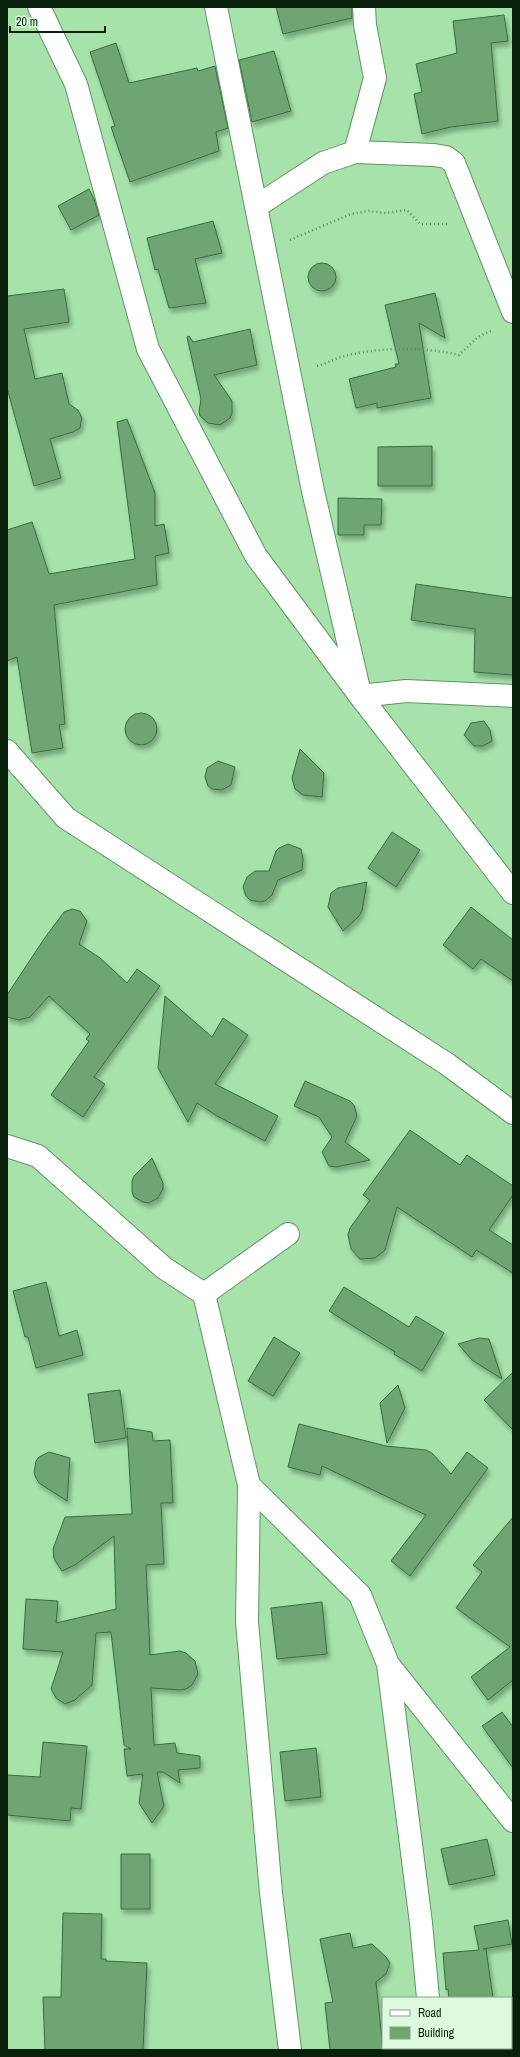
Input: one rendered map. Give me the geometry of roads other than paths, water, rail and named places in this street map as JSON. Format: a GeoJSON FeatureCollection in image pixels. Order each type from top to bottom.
{"type":"FeatureCollection","features":[{"type":"Feature","properties":{"kind":"street"},"geometry":{"type":"LineString","coordinates":[[39,7],[76,84],[148,349],[258,561],[360,696],[513,893]]}},
{"type":"Feature","properties":{"kind":"street"},"geometry":{"type":"LineString","coordinates":[[216,7],[257,206],[312,491],[360,696]]}},
{"type":"Feature","properties":{"kind":"street"},"geometry":{"type":"LineString","coordinates":[[355,152],[374,78],[365,25],[364,7]]}},
{"type":"Feature","properties":{"kind":"street"},"geometry":{"type":"LineString","coordinates":[[257,206],[323,162],[355,152],[446,157],[454,163],[476,217],[506,319]]}},
{"type":"Feature","properties":{"kind":"street"},"geometry":{"type":"LineString","coordinates":[[360,696],[406,691],[513,696]]}},
{"type":"Feature","properties":{"kind":"street"},"geometry":{"type":"LineString","coordinates":[[7,751],[66,818],[447,1064],[513,1114]]}},
{"type":"Feature","properties":{"kind":"street"},"geometry":{"type":"LineString","coordinates":[[7,1146],[38,1156],[164,1268],[204,1294],[249,1485],[247,1622],[271,1893],[290,2050]]}},
{"type":"Feature","properties":{"kind":"street"},"geometry":{"type":"LineString","coordinates":[[204,1294],[288,1234]]}},
{"type":"Feature","properties":{"kind":"street"},"geometry":{"type":"LineString","coordinates":[[249,1485],[360,1595],[388,1664],[421,1923],[428,1997]]}},
{"type":"Feature","properties":{"kind":"street"},"geometry":{"type":"LineString","coordinates":[[388,1664],[513,1820]]}}]}
